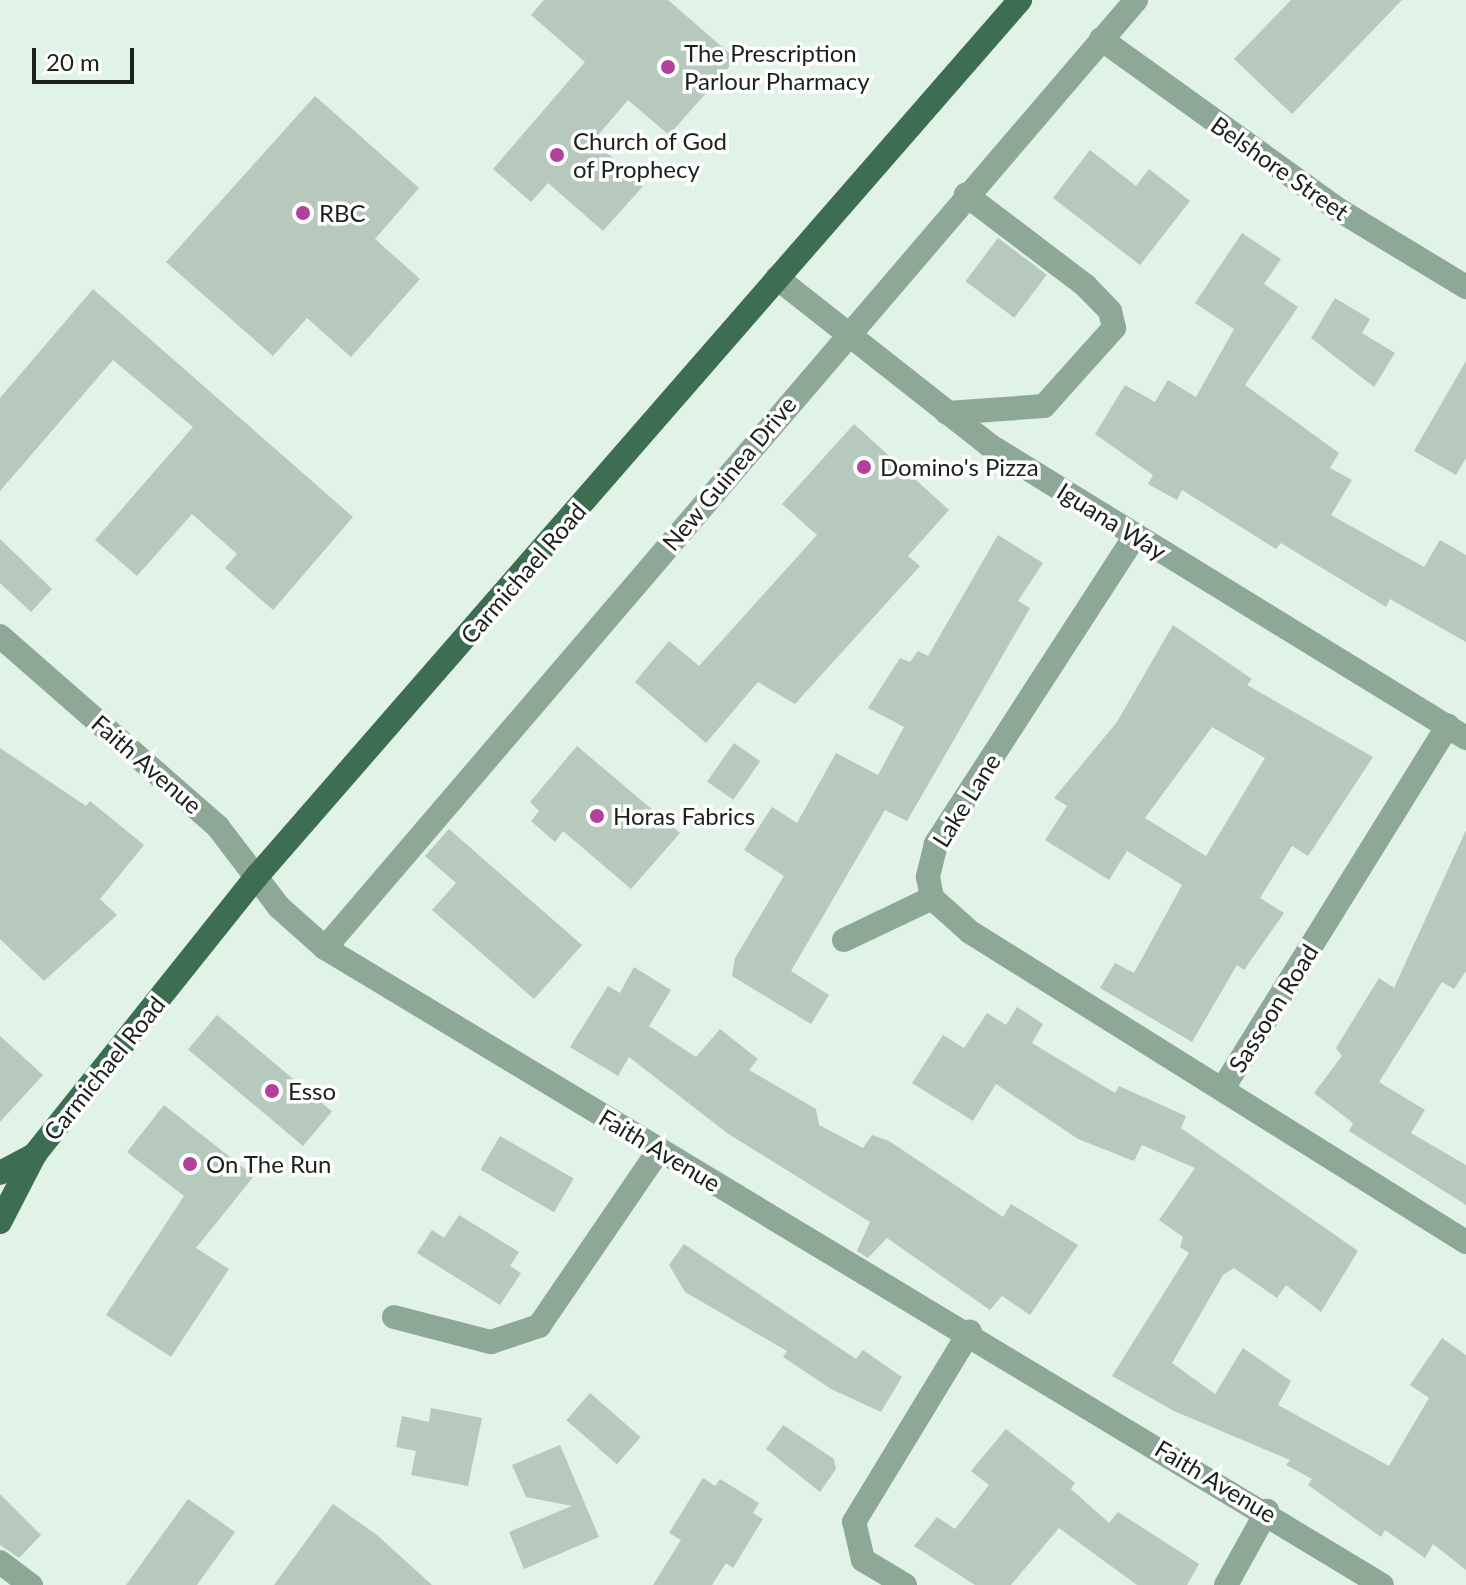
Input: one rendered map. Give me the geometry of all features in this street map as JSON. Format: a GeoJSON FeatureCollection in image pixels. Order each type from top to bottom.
{"type":"FeatureCollection","features":[{"type":"Feature","properties":{"kind":"main road","name":"Carmichael Road"},"geometry":{"type":"LineString","coordinates":[[0,1222],[35,1154],[257,876],[1020,0]]}},
{"type":"Feature","properties":{"kind":"main road","name":"Carmichael Road"},"geometry":{"type":"LineString","coordinates":[[0,1173],[35,1154]]}},
{"type":"Feature","properties":{"kind":"street","name":"New Guinea Drive"},"geometry":{"type":"LineString","coordinates":[[325,948],[845,335],[1136,0]]}},
{"type":"Feature","properties":{"kind":"street","name":"Belshore Street"},"geometry":{"type":"LineString","coordinates":[[1101,39],[1316,194],[1466,287]]}},
{"type":"Feature","properties":{"kind":"street"},"geometry":{"type":"LineString","coordinates":[[947,413],[1044,406],[1114,328],[1110,311],[1086,286],[966,195]]}},
{"type":"Feature","properties":{"kind":"street","name":"Iguana Way"},"geometry":{"type":"LineString","coordinates":[[777,278],[947,413],[1135,536],[1457,732]]}},
{"type":"Feature","properties":{"kind":"street","name":"Lake Lane"},"geometry":{"type":"LineString","coordinates":[[932,898],[928,877],[936,844],[1135,536]]}},
{"type":"Feature","properties":{"kind":"street","name":"Faith Avenue"},"geometry":{"type":"LineString","coordinates":[[0,636],[218,827],[257,876],[325,948],[659,1150],[970,1331],[1267,1511],[1382,1585]]}},
{"type":"Feature","properties":{"kind":"street","name":"Sassoon Road"},"geometry":{"type":"LineString","coordinates":[[1457,732],[1225,1085],[1466,1242]]}},
{"type":"Feature","properties":{"kind":"street"},"geometry":{"type":"LineString","coordinates":[[844,940],[932,898],[970,932],[1225,1085]]}},
{"type":"Feature","properties":{"kind":"street"},"geometry":{"type":"LineString","coordinates":[[394,1317],[491,1342],[539,1326],[659,1150]]}},
{"type":"Feature","properties":{"kind":"street"},"geometry":{"type":"LineString","coordinates":[[905,1585],[863,1560],[854,1522],[970,1331]]}},
{"type":"Feature","properties":{"kind":"street"},"geometry":{"type":"LineString","coordinates":[[1226,1585],[1267,1511]]}},
{"type":"Feature","properties":{"kind":"street"},"geometry":{"type":"LineString","coordinates":[[0,1562],[31,1585]]}},
{"type":"Feature","properties":{"kind":"building"},"geometry":{"type":"Polygon","coordinates":[[[544,0],[668,0],[736,59],[669,135],[628,100],[593,141],[644,185],[603,231],[548,183],[531,202],[493,169],[585,62],[531,15],[544,0]]]}},
{"type":"Feature","properties":{"kind":"building"},"geometry":{"type":"Polygon","coordinates":[[[1291,0],[1402,0],[1292,114],[1234,59],[1291,0]]]}},
{"type":"Feature","properties":{"kind":"building","name":"RBC"},"geometry":{"type":"Polygon","coordinates":[[[315,96],[419,188],[375,239],[420,279],[351,357],[307,318],[273,356],[166,262],[315,96]]]}},
{"type":"Feature","properties":{"kind":"building"},"geometry":{"type":"Polygon","coordinates":[[[1090,150],[1136,186],[1149,169],[1190,201],[1140,265],[1053,198],[1090,150]]]}},
{"type":"Feature","properties":{"kind":"building"},"geometry":{"type":"Polygon","coordinates":[[[1242,233],[1281,259],[1264,284],[1298,307],[1245,385],[1339,453],[1330,468],[1352,480],[1331,515],[1424,567],[1440,540],[1466,555],[1466,642],[1390,599],[1386,607],[1281,543],[1276,549],[1182,490],[1177,500],[1148,484],[1153,475],[1095,434],[1125,385],[1155,402],[1168,380],[1196,397],[1234,329],[1195,303],[1242,233]]]}},
{"type":"Feature","properties":{"kind":"building"},"geometry":{"type":"Polygon","coordinates":[[[998,238],[1047,275],[1014,318],[966,281],[998,238]]]}},
{"type":"Feature","properties":{"kind":"building"},"geometry":{"type":"Polygon","coordinates":[[[93,289],[353,517],[273,610],[225,568],[237,554],[192,514],[137,576],[95,540],[193,427],[113,360],[0,491],[0,398],[93,289]]]}},
{"type":"Feature","properties":{"kind":"building"},"geometry":{"type":"Polygon","coordinates":[[[1335,298],[1370,319],[1362,333],[1395,353],[1374,387],[1311,338],[1335,298]]]}},
{"type":"Feature","properties":{"kind":"building"},"geometry":{"type":"Polygon","coordinates":[[[1466,361],[1466,458],[1456,475],[1414,451],[1466,361]]]}},
{"type":"Feature","properties":{"kind":"building"},"geometry":{"type":"Polygon","coordinates":[[[854,424],[949,510],[908,556],[920,566],[795,704],[758,682],[706,743],[635,682],[669,641],[699,666],[817,535],[782,504],[854,424]]]}},
{"type":"Feature","properties":{"kind":"building"},"geometry":{"type":"Polygon","coordinates":[[[998,535],[1043,563],[1018,601],[1030,608],[907,821],[885,810],[791,971],[829,995],[811,1024],[732,976],[735,958],[784,876],[744,850],[772,807],[797,823],[836,753],[878,775],[904,727],[868,708],[900,658],[910,662],[918,651],[928,656],[998,535]]]}},
{"type":"Feature","properties":{"kind":"building"},"geometry":{"type":"Polygon","coordinates":[[[0,539],[52,589],[31,612],[0,583],[0,539]]]}},
{"type":"Feature","properties":{"kind":"building"},"geometry":{"type":"Polygon","coordinates":[[[1173,625],[1252,679],[1247,685],[1373,757],[1308,856],[1292,846],[1260,898],[1284,913],[1244,970],[1237,965],[1192,1042],[1100,988],[1115,963],[1134,973],[1182,885],[1127,851],[1109,880],[1045,840],[1067,806],[1054,798],[1117,722],[1173,625]],[[1212,727],[1145,818],[1206,856],[1265,758],[1212,727]]]}},
{"type":"Feature","properties":{"kind":"building"},"geometry":{"type":"Polygon","coordinates":[[[734,743],[760,761],[733,800],[707,782],[734,743]]]}},
{"type":"Feature","properties":{"kind":"building","name":"Horas Fabrics"},"geometry":{"type":"Polygon","coordinates":[[[577,746],[680,833],[631,889],[563,831],[555,842],[531,821],[539,811],[530,802],[577,746]]]}},
{"type":"Feature","properties":{"kind":"building"},"geometry":{"type":"Polygon","coordinates":[[[0,748],[86,806],[90,801],[144,845],[100,899],[117,915],[44,981],[0,939],[0,748]]]}},
{"type":"Feature","properties":{"kind":"building"},"geometry":{"type":"Polygon","coordinates":[[[449,829],[582,945],[534,999],[432,910],[456,883],[425,856],[449,829]]]}},
{"type":"Feature","properties":{"kind":"building"},"geometry":{"type":"Polygon","coordinates":[[[1466,830],[1466,971],[1454,989],[1442,982],[1379,1082],[1425,1110],[1411,1133],[1466,1165],[1466,1205],[1349,1131],[1353,1123],[1314,1093],[1342,1056],[1336,1048],[1379,978],[1394,988],[1466,830]]]}},
{"type":"Feature","properties":{"kind":"building"},"geometry":{"type":"Polygon","coordinates":[[[634,967],[671,990],[649,1026],[696,1057],[720,1029],[758,1059],[749,1070],[816,1109],[819,1125],[863,1148],[872,1135],[889,1141],[1003,1217],[1011,1204],[1078,1245],[1030,1315],[1002,1296],[990,1310],[887,1238],[868,1258],[857,1251],[870,1222],[727,1133],[629,1057],[618,1076],[570,1047],[608,986],[620,993],[634,967]]]}},
{"type":"Feature","properties":{"kind":"building"},"geometry":{"type":"Polygon","coordinates":[[[1017,1007],[1043,1024],[1032,1043],[1115,1093],[1119,1086],[1186,1116],[1181,1128],[1358,1251],[1321,1312],[1286,1285],[1277,1298],[1234,1268],[1223,1275],[1172,1363],[1215,1394],[1243,1348],[1291,1381],[1278,1405],[1389,1466],[1429,1398],[1410,1385],[1442,1338],[1466,1355],[1466,1570],[1433,1544],[1425,1558],[1385,1530],[1381,1537],[1308,1485],[1312,1479],[1286,1465],[1290,1460],[1174,1411],[1112,1376],[1189,1253],[1180,1247],[1183,1237],[1159,1220],[1195,1168],[1142,1145],[1134,1161],[1078,1139],[996,1084],[973,1121],[912,1083],[943,1035],[964,1048],[987,1013],[1006,1025],[1017,1007]]]}},
{"type":"Feature","properties":{"kind":"building","name":"Esso"},"geometry":{"type":"Polygon","coordinates":[[[217,1015],[332,1111],[303,1146],[188,1049],[217,1015]]]}},
{"type":"Feature","properties":{"kind":"building"},"geometry":{"type":"Polygon","coordinates":[[[0,1036],[43,1075],[0,1122],[0,1036]]]}},
{"type":"Feature","properties":{"kind":"building"},"geometry":{"type":"Polygon","coordinates":[[[164,1105],[254,1176],[196,1248],[229,1269],[171,1357],[106,1315],[184,1196],[127,1152],[164,1105]]]}},
{"type":"Feature","properties":{"kind":"building"},"geometry":{"type":"Polygon","coordinates":[[[500,1136],[574,1178],[554,1212],[481,1170],[500,1136]]]}},
{"type":"Feature","properties":{"kind":"building"},"geometry":{"type":"Polygon","coordinates":[[[459,1215],[519,1252],[510,1266],[521,1273],[500,1305],[417,1253],[432,1230],[444,1238],[459,1215]]]}},
{"type":"Feature","properties":{"kind":"building"},"geometry":{"type":"Polygon","coordinates":[[[684,1244],[856,1359],[863,1350],[902,1377],[881,1412],[831,1389],[783,1357],[787,1351],[685,1292],[669,1265],[684,1244]]]}},
{"type":"Feature","properties":{"kind":"building"},"geometry":{"type":"Polygon","coordinates":[[[590,1393],[641,1437],[617,1464],[566,1420],[590,1393]]]}},
{"type":"Feature","properties":{"kind":"building"},"geometry":{"type":"Polygon","coordinates":[[[431,1408],[482,1418],[468,1486],[411,1475],[416,1451],[396,1447],[402,1416],[429,1422],[431,1408]]]}},
{"type":"Feature","properties":{"kind":"building"},"geometry":{"type":"Polygon","coordinates":[[[783,1425],[834,1459],[836,1469],[820,1492],[766,1449],[783,1425]]]}},
{"type":"Feature","properties":{"kind":"building"},"geometry":{"type":"Polygon","coordinates":[[[1006,1429],[1075,1483],[1071,1489],[1109,1523],[1118,1512],[1199,1564],[1187,1585],[1137,1585],[1059,1528],[1011,1585],[975,1585],[914,1546],[937,1517],[955,1529],[989,1485],[971,1471],[1006,1429]]]}},
{"type":"Feature","properties":{"kind":"building"},"geometry":{"type":"Polygon","coordinates":[[[560,1445],[599,1537],[524,1569],[509,1532],[572,1506],[526,1497],[512,1465],[560,1445]]]}},
{"type":"Feature","properties":{"kind":"building"},"geometry":{"type":"Polygon","coordinates":[[[703,1478],[715,1486],[720,1479],[759,1503],[753,1513],[763,1519],[733,1568],[726,1563],[712,1585],[653,1585],[681,1540],[669,1533],[703,1478]]]}},
{"type":"Feature","properties":{"kind":"building"},"geometry":{"type":"Polygon","coordinates":[[[0,1494],[41,1535],[19,1558],[0,1545],[0,1494]]]}},
{"type":"Feature","properties":{"kind":"building"},"geometry":{"type":"Polygon","coordinates":[[[188,1499],[235,1532],[197,1585],[126,1585],[188,1499]]]}},
{"type":"Feature","properties":{"kind":"building"},"geometry":{"type":"Polygon","coordinates":[[[333,1504],[377,1535],[432,1585],[274,1585],[333,1504]]]}},
{"type":"Feature","properties":{"kind":"place","name":"The Prescription Parlour Pharmacy"},"geometry":{"type":"Point","coordinates":[668,67]}},
{"type":"Feature","properties":{"kind":"place","name":"Church of God of Prophecy"},"geometry":{"type":"Point","coordinates":[557,155]}},
{"type":"Feature","properties":{"kind":"place","name":"RBC"},"geometry":{"type":"Point","coordinates":[303,213]}},
{"type":"Feature","properties":{"kind":"place","name":"Domino's Pizza"},"geometry":{"type":"Point","coordinates":[864,467]}},
{"type":"Feature","properties":{"kind":"place","name":"Horas Fabrics"},"geometry":{"type":"Point","coordinates":[597,816]}},
{"type":"Feature","properties":{"kind":"place","name":"Esso"},"geometry":{"type":"Point","coordinates":[272,1091]}},
{"type":"Feature","properties":{"kind":"place","name":"On The Run"},"geometry":{"type":"Point","coordinates":[190,1164]}}]}
